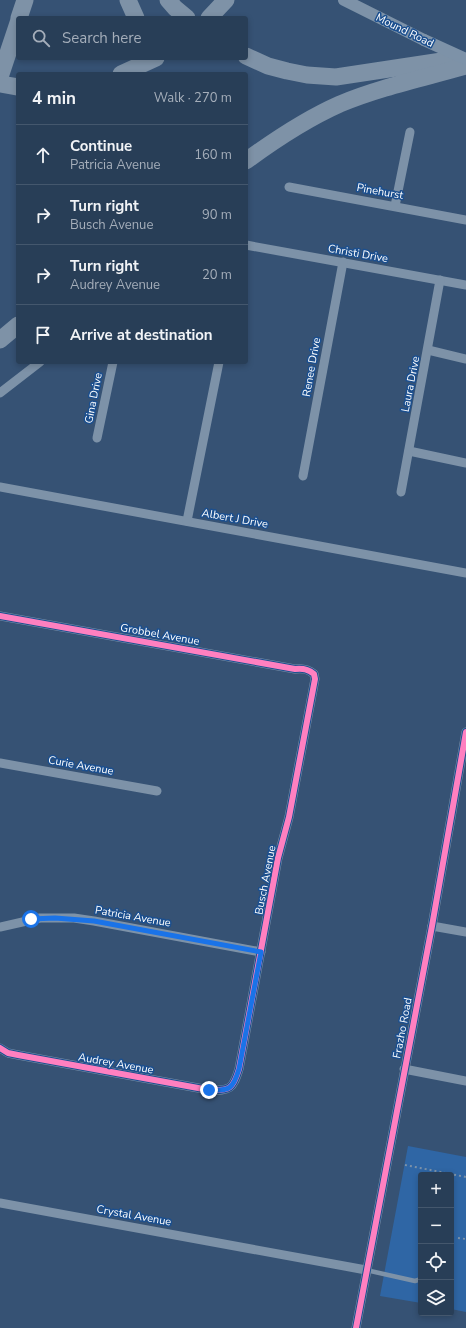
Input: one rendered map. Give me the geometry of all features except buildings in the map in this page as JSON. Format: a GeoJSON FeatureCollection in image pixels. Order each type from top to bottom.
{"type":"FeatureCollection","features":[{"type":"Feature","properties":{"kind":"highway"},"geometry":{"type":"LineString","coordinates":[[20,16],[25,0]]}},
{"type":"Feature","properties":{"kind":"highway"},"geometry":{"type":"LineString","coordinates":[[168,0],[185,16]]}},
{"type":"Feature","properties":{"kind":"highway"},"geometry":{"type":"LineString","coordinates":[[211,16],[226,0]]}},
{"type":"Feature","properties":{"kind":"highway"},"geometry":{"type":"LineString","coordinates":[[0,77],[16,29]]}},
{"type":"Feature","properties":{"kind":"highway"},"geometry":{"type":"LineString","coordinates":[[248,57],[268,66],[286,71],[307,75],[336,77],[466,58]]}},
{"type":"Feature","properties":{"kind":"highway"},"geometry":{"type":"LineString","coordinates":[[146,60],[148,72]]}},
{"type":"Feature","properties":{"kind":"highway"},"geometry":{"type":"LineString","coordinates":[[125,72],[152,60]]}},
{"type":"Feature","properties":{"kind":"highway"},"geometry":{"type":"LineString","coordinates":[[248,160],[274,140],[309,120],[340,105],[371,93],[466,66]]}},
{"type":"Feature","properties":{"kind":"highway"},"geometry":{"type":"LineString","coordinates":[[0,84],[16,87]]}},
{"type":"Feature","properties":{"kind":"highway"},"geometry":{"type":"LineString","coordinates":[[0,340],[16,327]]}},
{"type":"Feature","properties":{"kind":"street","name":"Mound Road"},"geometry":{"type":"LineString","coordinates":[[344,0],[424,40],[466,58]]}},
{"type":"Feature","properties":{"kind":"street"},"geometry":{"type":"LineString","coordinates":[[395,206],[410,132]]}},
{"type":"Feature","properties":{"kind":"street","name":"Pinehurst"},"geometry":{"type":"LineString","coordinates":[[289,187],[466,220]]}},
{"type":"Feature","properties":{"kind":"street","name":"Christi Drive"},"geometry":{"type":"LineString","coordinates":[[248,245],[466,284]]}},
{"type":"Feature","properties":{"kind":"street","name":"Renee Drive"},"geometry":{"type":"LineString","coordinates":[[303,476],[343,262]]}},
{"type":"Feature","properties":{"kind":"street","name":"Laura Drive"},"geometry":{"type":"LineString","coordinates":[[401,492],[440,280]]}},
{"type":"Feature","properties":{"kind":"street"},"geometry":{"type":"LineString","coordinates":[[428,350],[466,359]]}},
{"type":"Feature","properties":{"kind":"street"},"geometry":{"type":"LineString","coordinates":[[0,393],[37,364]]}},
{"type":"Feature","properties":{"kind":"street","name":"Gina Drive"},"geometry":{"type":"LineString","coordinates":[[98,438],[113,364]]}},
{"type":"Feature","properties":{"kind":"street"},"geometry":{"type":"LineString","coordinates":[[188,521],[219,364]]}},
{"type":"Feature","properties":{"kind":"street"},"geometry":{"type":"LineString","coordinates":[[409,452],[466,463]]}},
{"type":"Feature","properties":{"kind":"street","name":"Albert J Drive"},"geometry":{"type":"LineString","coordinates":[[0,487],[466,573]]}},
{"type":"Feature","properties":{"kind":"street","name":"Grobbel Avenue"},"geometry":{"type":"LineString","coordinates":[[0,616],[295,669],[302,668],[309,670],[314,674]]}},
{"type":"Feature","properties":{"kind":"street","name":"Busch Avenue"},"geometry":{"type":"LineString","coordinates":[[230,1088],[235,1082],[239,1069],[278,858],[290,817],[314,686],[314,674]]}},
{"type":"Feature","properties":{"kind":"street","name":"Frazho Road"},"geometry":{"type":"LineString","coordinates":[[356,1328],[432,926],[466,732]]}},
{"type":"Feature","properties":{"kind":"street","name":"Curie Avenue"},"geometry":{"type":"LineString","coordinates":[[0,763],[157,791]]}},
{"type":"Feature","properties":{"kind":"street","name":"Patricia Avenue"},"geometry":{"type":"LineString","coordinates":[[0,927],[40,918],[74,918],[261,952]]}},
{"type":"Feature","properties":{"kind":"street"},"geometry":{"type":"LineString","coordinates":[[432,926],[466,932]]}},
{"type":"Feature","properties":{"kind":"street","name":"Audrey Avenue"},"geometry":{"type":"LineString","coordinates":[[0,1048],[18,1055],[209,1090],[222,1091],[230,1088]]}},
{"type":"Feature","properties":{"kind":"street"},"geometry":{"type":"LineString","coordinates":[[404,1070],[466,1081]]}},
{"type":"Feature","properties":{"kind":"street","name":"Crystal Avenue"},"geometry":{"type":"LineString","coordinates":[[0,1203],[366,1270]]}},
{"type":"Feature","properties":{"kind":"lane"},"geometry":{"type":"LineString","coordinates":[[366,1270],[415,1281],[418,1280]]}},
{"type":"Feature","properties":{"kind":"path"},"geometry":{"type":"LineString","coordinates":[[405,1165],[466,1178]]}},
{"type":"Feature","properties":{"kind":"path"},"geometry":{"type":"LineString","coordinates":[[458,1238],[466,1240]]}},
{"type":"Feature","properties":{"kind":"shaded area"},"geometry":{"type":"Polygon","coordinates":[[[408,1146],[466,1157],[466,1312],[454,1310],[454,1172],[418,1172],[418,1302],[380,1296],[408,1146]]]}},
{"type":"Feature","properties":{"kind":"cycle path"},"geometry":{"type":"LineString","coordinates":[[0,616],[295,669],[305,669],[314,674],[315,679],[289,817],[278,858],[239,1069],[232,1085],[222,1090],[209,1090],[8,1053],[0,1048]]}},
{"type":"Feature","properties":{"kind":"cycle path"},"geometry":{"type":"LineString","coordinates":[[356,1328],[432,926],[466,732]]}},
{"type":"Feature","properties":{"kind":"route"},"geometry":{"type":"LineString","coordinates":[[31,919],[74,918],[261,952],[239,1069],[235,1082],[230,1088],[222,1091],[209,1090]]}}]}
